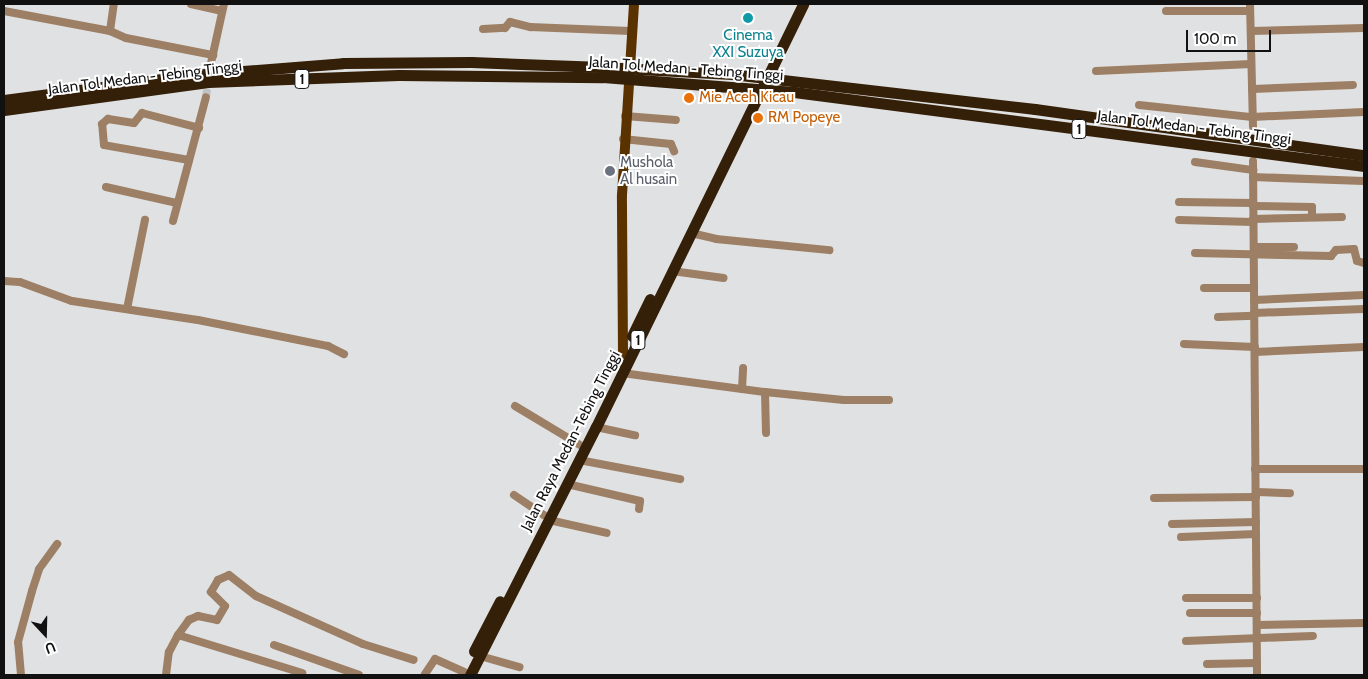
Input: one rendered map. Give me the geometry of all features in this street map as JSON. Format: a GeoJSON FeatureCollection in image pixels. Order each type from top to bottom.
{"type":"FeatureCollection","features":[{"type":"Feature","properties":{"kind":"highway","name":"Jalan Raya Medan-Tebing Tinggi"},"geometry":{"type":"LineString","coordinates":[[466,674],[546,518],[580,460],[622,373],[627,354],[629,332],[796,4]]}},
{"type":"Feature","properties":{"kind":"highway","name":"Jalan Raya Medan-Tebing Tinggi"},"geometry":{"type":"LineString","coordinates":[[466,674],[480,656],[580,445],[672,271],[803,4]]}},
{"type":"Feature","properties":{"kind":"highway","name":"1"},"geometry":{"type":"LineString","coordinates":[[4,100],[192,75],[343,63],[471,62],[602,72]]}},
{"type":"Feature","properties":{"kind":"highway","name":"Jalan Tol Medan - Tebing Tinggi"},"geometry":{"type":"LineString","coordinates":[[4,110],[208,82],[399,75],[602,72],[730,80],[1035,108],[1364,155]]}},
{"type":"Feature","properties":{"kind":"highway","name":"Jalan Tol Medan - Tebing Tinggi"},"geometry":{"type":"LineString","coordinates":[[796,87],[1364,166]]}},
{"type":"Feature","properties":{"kind":"main road"},"geometry":{"type":"LineString","coordinates":[[629,332],[623,139],[630,31],[634,4]]}},
{"type":"Feature","properties":{"kind":"street"},"geometry":{"type":"LineString","coordinates":[[110,31],[114,4]]}},
{"type":"Feature","properties":{"kind":"street"},"geometry":{"type":"LineString","coordinates":[[4,11],[110,31],[126,38],[212,59],[223,7],[191,4]]}},
{"type":"Feature","properties":{"kind":"street"},"geometry":{"type":"LineString","coordinates":[[1166,11],[1250,8],[1253,127]]}},
{"type":"Feature","properties":{"kind":"street"},"geometry":{"type":"LineString","coordinates":[[483,30],[505,28],[510,22],[530,27],[630,31]]}},
{"type":"Feature","properties":{"kind":"street"},"geometry":{"type":"LineString","coordinates":[[1251,32],[1364,28]]}},
{"type":"Feature","properties":{"kind":"street"},"geometry":{"type":"LineString","coordinates":[[1096,71],[1251,64]]}},
{"type":"Feature","properties":{"kind":"street"},"geometry":{"type":"LineString","coordinates":[[1252,89],[1353,85]]}},
{"type":"Feature","properties":{"kind":"street"},"geometry":{"type":"LineString","coordinates":[[173,221],[206,98]]}},
{"type":"Feature","properties":{"kind":"street"},"geometry":{"type":"LineString","coordinates":[[1139,105],[1252,117],[1364,112]]}},
{"type":"Feature","properties":{"kind":"street"},"geometry":{"type":"LineString","coordinates":[[189,160],[107,146],[101,138],[102,124],[106,119],[134,123],[142,113],[199,128]]}},
{"type":"Feature","properties":{"kind":"street"},"geometry":{"type":"LineString","coordinates":[[625,116],[676,120]]}},
{"type":"Feature","properties":{"kind":"street"},"geometry":{"type":"LineString","coordinates":[[623,139],[671,144],[674,151]]}},
{"type":"Feature","properties":{"kind":"street"},"geometry":{"type":"LineString","coordinates":[[1253,161],[1257,675]]}},
{"type":"Feature","properties":{"kind":"street"},"geometry":{"type":"LineString","coordinates":[[1195,162],[1253,174],[1364,180]]}},
{"type":"Feature","properties":{"kind":"street"},"geometry":{"type":"LineString","coordinates":[[106,187],[177,202]]}},
{"type":"Feature","properties":{"kind":"street"},"geometry":{"type":"LineString","coordinates":[[1180,202],[1312,207],[1312,216]]}},
{"type":"Feature","properties":{"kind":"street"},"geometry":{"type":"LineString","coordinates":[[1179,220],[1253,220],[1312,216],[1342,217]]}},
{"type":"Feature","properties":{"kind":"street"},"geometry":{"type":"LineString","coordinates":[[127,309],[145,220]]}},
{"type":"Feature","properties":{"kind":"street"},"geometry":{"type":"LineString","coordinates":[[690,233],[716,239],[829,250]]}},
{"type":"Feature","properties":{"kind":"street"},"geometry":{"type":"LineString","coordinates":[[1195,253],[1255,251],[1294,246]]}},
{"type":"Feature","properties":{"kind":"street"},"geometry":{"type":"LineString","coordinates":[[1255,251],[1331,256],[1336,250],[1354,249],[1357,261],[1364,263]]}},
{"type":"Feature","properties":{"kind":"street"},"geometry":{"type":"LineString","coordinates":[[672,271],[724,278]]}},
{"type":"Feature","properties":{"kind":"street"},"geometry":{"type":"LineString","coordinates":[[4,281],[20,282],[72,301],[287,338],[328,346],[344,354]]}},
{"type":"Feature","properties":{"kind":"street"},"geometry":{"type":"LineString","coordinates":[[1204,288],[1254,288]]}},
{"type":"Feature","properties":{"kind":"street"},"geometry":{"type":"LineString","coordinates":[[1254,300],[1364,295]]}},
{"type":"Feature","properties":{"kind":"street"},"geometry":{"type":"LineString","coordinates":[[1218,317],[1364,309]]}},
{"type":"Feature","properties":{"kind":"street"},"geometry":{"type":"LineString","coordinates":[[1184,344],[1255,349],[1364,347]]}},
{"type":"Feature","properties":{"kind":"street"},"geometry":{"type":"LineString","coordinates":[[742,389],[743,368]]}},
{"type":"Feature","properties":{"kind":"street"},"geometry":{"type":"LineString","coordinates":[[622,373],[765,392],[844,400],[889,400]]}},
{"type":"Feature","properties":{"kind":"street"},"geometry":{"type":"LineString","coordinates":[[765,392],[766,433]]}},
{"type":"Feature","properties":{"kind":"street"},"geometry":{"type":"LineString","coordinates":[[515,406],[580,445]]}},
{"type":"Feature","properties":{"kind":"street"},"geometry":{"type":"LineString","coordinates":[[596,427],[635,435]]}},
{"type":"Feature","properties":{"kind":"street"},"geometry":{"type":"LineString","coordinates":[[580,460],[680,479]]}},
{"type":"Feature","properties":{"kind":"street"},"geometry":{"type":"LineString","coordinates":[[1255,469],[1364,469]]}},
{"type":"Feature","properties":{"kind":"street"},"geometry":{"type":"LineString","coordinates":[[567,484],[640,502],[639,509]]}},
{"type":"Feature","properties":{"kind":"street"},"geometry":{"type":"LineString","coordinates":[[1154,498],[1290,493]]}},
{"type":"Feature","properties":{"kind":"street"},"geometry":{"type":"LineString","coordinates":[[514,495],[546,518],[607,533]]}},
{"type":"Feature","properties":{"kind":"street"},"geometry":{"type":"LineString","coordinates":[[1172,524],[1256,522]]}},
{"type":"Feature","properties":{"kind":"street"},"geometry":{"type":"LineString","coordinates":[[1181,537],[1256,534]]}},
{"type":"Feature","properties":{"kind":"street"},"geometry":{"type":"LineString","coordinates":[[21,675],[17,650],[26,613],[39,569],[57,544]]}},
{"type":"Feature","properties":{"kind":"street"},"geometry":{"type":"LineString","coordinates":[[166,675],[170,652],[178,635],[189,620],[198,616],[217,620],[225,605],[210,594],[218,580],[229,574],[256,596],[363,644],[414,660]]}},
{"type":"Feature","properties":{"kind":"street"},"geometry":{"type":"LineString","coordinates":[[1186,598],[1257,598]]}},
{"type":"Feature","properties":{"kind":"street"},"geometry":{"type":"LineString","coordinates":[[1190,612],[1257,613]]}},
{"type":"Feature","properties":{"kind":"street"},"geometry":{"type":"LineString","coordinates":[[1257,625],[1364,623]]}},
{"type":"Feature","properties":{"kind":"street"},"geometry":{"type":"LineString","coordinates":[[178,635],[302,673]]}},
{"type":"Feature","properties":{"kind":"street"},"geometry":{"type":"LineString","coordinates":[[1186,641],[1313,636]]}},
{"type":"Feature","properties":{"kind":"street"},"geometry":{"type":"LineString","coordinates":[[274,645],[359,675]]}},
{"type":"Feature","properties":{"kind":"street"},"geometry":{"type":"LineString","coordinates":[[480,656],[519,667]]}},
{"type":"Feature","properties":{"kind":"street"},"geometry":{"type":"LineString","coordinates":[[425,674],[435,659],[466,674]]}},
{"type":"Feature","properties":{"kind":"street"},"geometry":{"type":"LineString","coordinates":[[1207,664],[1257,663]]}},
{"type":"Feature","properties":{"kind":"tunnel"},"geometry":{"type":"LineString","coordinates":[[206,97],[211,63]]}},
{"type":"Feature","properties":{"kind":"place","name":"Cinema XXI Suzuya"},"geometry":{"type":"Point","coordinates":[748,18]}},
{"type":"Feature","properties":{"kind":"place","name":"Mie Aceh Kicau"},"geometry":{"type":"Point","coordinates":[689,98]}},
{"type":"Feature","properties":{"kind":"place","name":"RM Popeye"},"geometry":{"type":"Point","coordinates":[758,118]}},
{"type":"Feature","properties":{"kind":"place","name":"Mushola Al husain"},"geometry":{"type":"Point","coordinates":[610,171]}}]}
